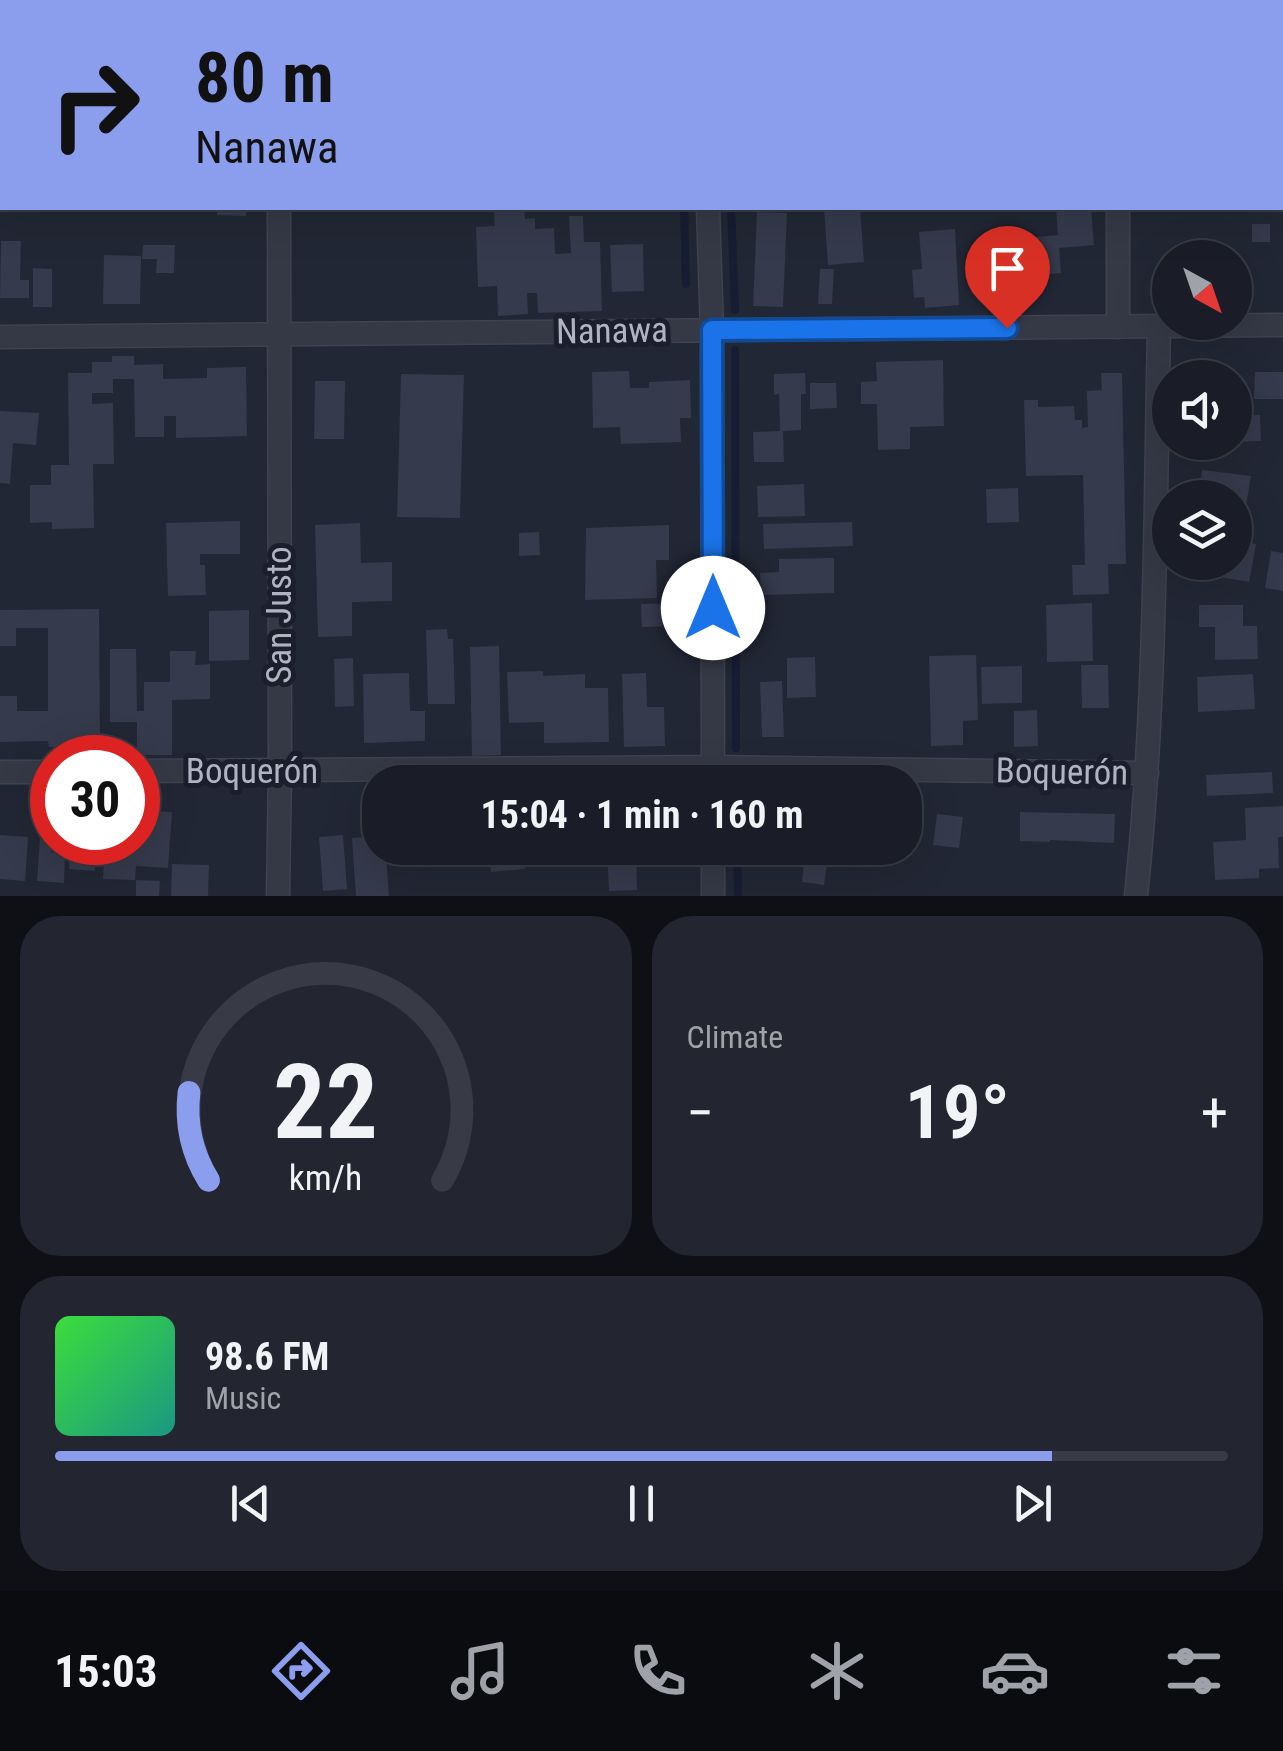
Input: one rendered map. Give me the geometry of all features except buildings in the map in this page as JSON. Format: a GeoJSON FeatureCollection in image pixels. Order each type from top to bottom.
{"type":"FeatureCollection","features":[{"type":"Feature","properties":{"kind":"street","name":"San Justo"},"geometry":{"type":"LineString","coordinates":[[278,210],[278,896]]}},
{"type":"Feature","properties":{"kind":"street"},"geometry":{"type":"LineString","coordinates":[[708,210],[713,765]]}},
{"type":"Feature","properties":{"kind":"street"},"geometry":{"type":"LineString","coordinates":[[1118,210],[1118,327]]}},
{"type":"Feature","properties":{"kind":"street","name":"Nanawa"},"geometry":{"type":"LineString","coordinates":[[1252,325],[1283,325]]}},
{"type":"Feature","properties":{"kind":"street","name":"Nanawa"},"geometry":{"type":"LineString","coordinates":[[0,337],[1152,326]]}},
{"type":"Feature","properties":{"kind":"street"},"geometry":{"type":"LineString","coordinates":[[1136,896],[1151,693],[1159,340]]}},
{"type":"Feature","properties":{"kind":"street","name":"Boquerón"},"geometry":{"type":"LineString","coordinates":[[160,772],[362,771]]}},
{"type":"Feature","properties":{"kind":"street"},"geometry":{"type":"LineString","coordinates":[[0,772],[30,772]]}},
{"type":"Feature","properties":{"kind":"street","name":"Boquerón"},"geometry":{"type":"LineString","coordinates":[[922,775],[1147,774]]}},
{"type":"Feature","properties":{"kind":"street"},"geometry":{"type":"LineString","coordinates":[[713,865],[714,896]]}},
{"type":"Feature","properties":{"kind":"waterway"},"geometry":{"type":"LineString","coordinates":[[684,210],[686,284]]}},
{"type":"Feature","properties":{"kind":"waterway"},"geometry":{"type":"LineString","coordinates":[[731,210],[735,310]]}},
{"type":"Feature","properties":{"kind":"waterway"},"geometry":{"type":"LineString","coordinates":[[735,350],[736,748]]}},
{"type":"Feature","properties":{"kind":"waterway"},"geometry":{"type":"LineString","coordinates":[[737,865],[738,896]]}},
{"type":"Feature","properties":{"kind":"route"},"geometry":{"type":"LineString","coordinates":[[713,608],[712,330],[1007,328]]}}]}
